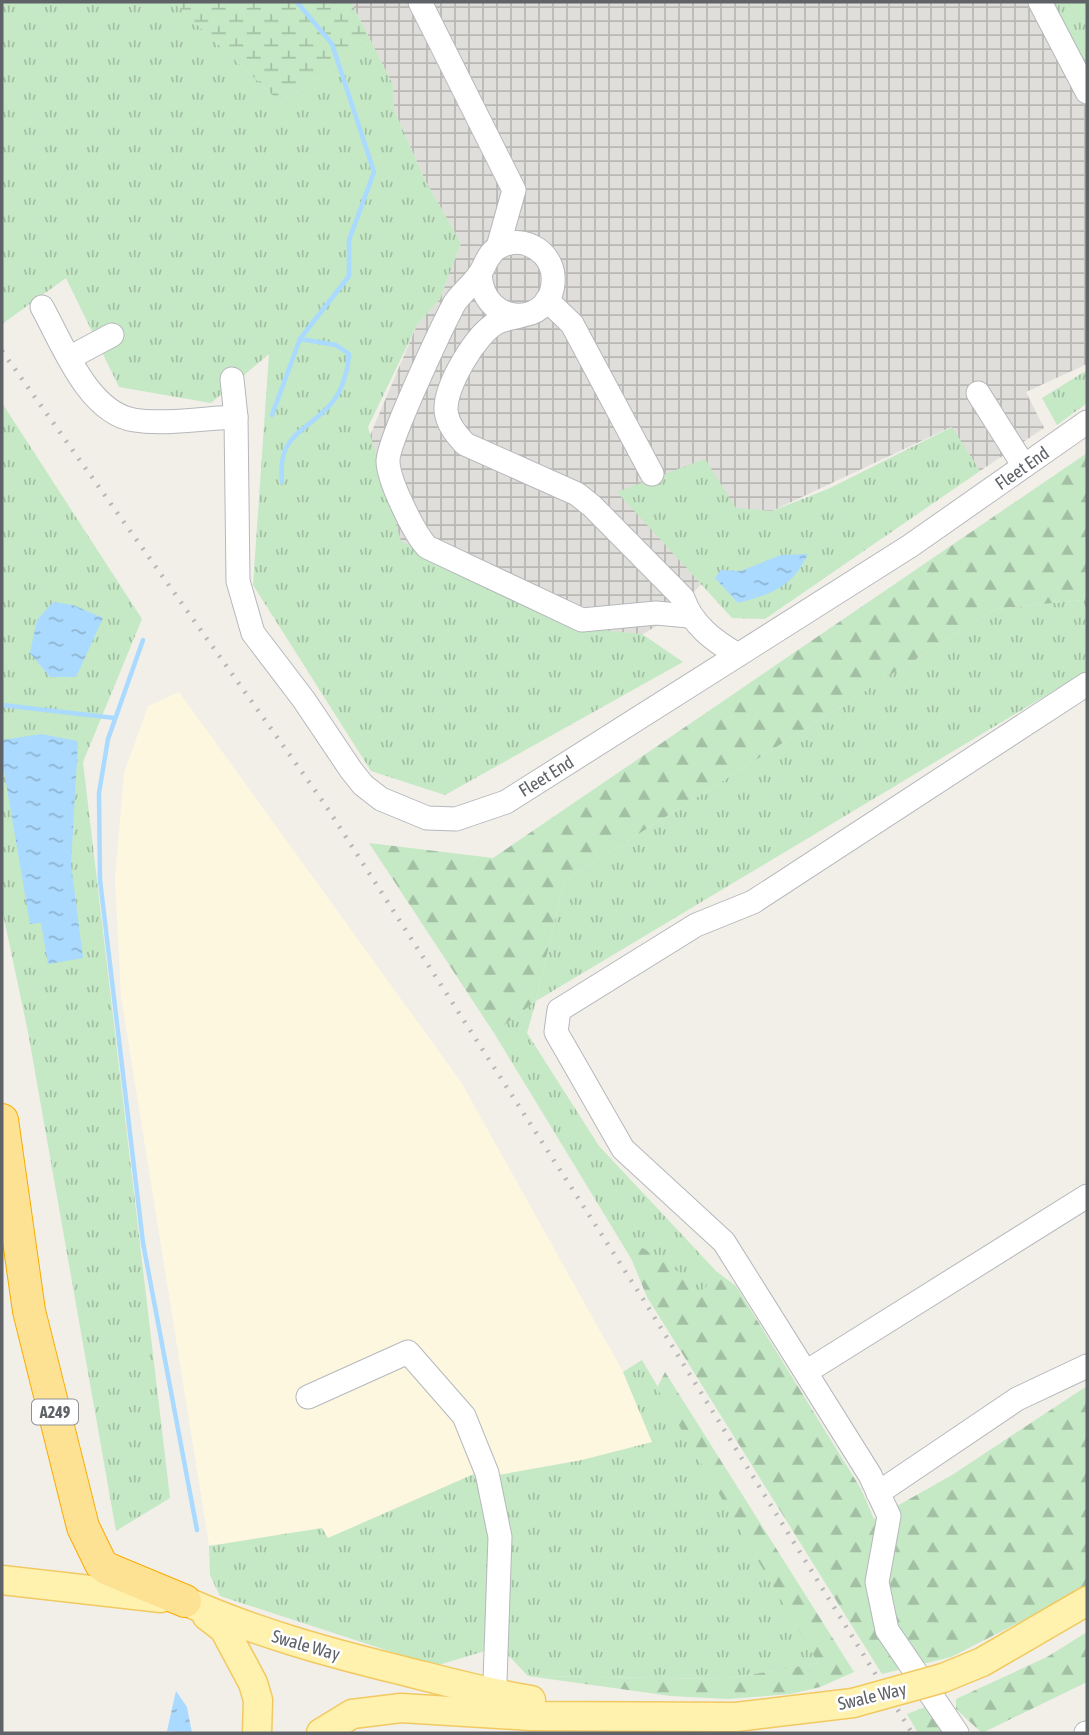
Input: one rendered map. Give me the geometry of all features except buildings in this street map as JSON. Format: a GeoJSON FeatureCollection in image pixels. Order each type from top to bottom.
{"type":"FeatureCollection","features":[{"type":"Feature","properties":{"kind":"highway","name":"A249"},"geometry":{"type":"LineString","coordinates":[[2,1120],[29,1311],[83,1528],[102,1564],[108,1569],[185,1601]]}},
{"type":"Feature","properties":{"kind":"main road"},"geometry":{"type":"LineString","coordinates":[[2,1580],[185,1601],[224,1629],[253,1684],[258,1700],[257,1733]]}},
{"type":"Feature","properties":{"kind":"main road","name":"Swale Way"},"geometry":{"type":"LineString","coordinates":[[185,1601],[230,1621],[309,1648],[494,1704]]}},
{"type":"Feature","properties":{"kind":"main road","name":"Swale Way"},"geometry":{"type":"LineString","coordinates":[[321,1733],[352,1714],[401,1708],[494,1704],[638,1716],[736,1717],[853,1703],[943,1678],[982,1662],[1087,1601]]}},
{"type":"Feature","properties":{"kind":"street"},"geometry":{"type":"LineString","coordinates":[[420,2],[513,190],[498,247]]}},
{"type":"Feature","properties":{"kind":"street"},"geometry":{"type":"LineString","coordinates":[[1040,2],[1087,92]]}},
{"type":"Feature","properties":{"kind":"street"},"geometry":{"type":"LineString","coordinates":[[689,616],[656,613],[582,620],[427,547],[418,538],[407,518],[388,461],[397,431],[455,302],[480,274],[486,259],[498,247],[514,242],[530,245],[544,254],[552,268],[554,284],[547,300],[536,311],[497,322],[481,336],[457,372],[448,396],[446,411],[452,429],[465,444],[577,494],[683,598],[689,616],[717,643],[737,655]]}},
{"type":"Feature","properties":{"kind":"street"},"geometry":{"type":"LineString","coordinates":[[480,274],[481,290],[490,304],[503,314],[520,316]]}},
{"type":"Feature","properties":{"kind":"street"},"geometry":{"type":"LineString","coordinates":[[547,300],[572,324],[652,474]]}},
{"type":"Feature","properties":{"kind":"street"},"geometry":{"type":"LineString","coordinates":[[41,307],[91,393],[110,411],[135,420],[236,418]]}},
{"type":"Feature","properties":{"kind":"street"},"geometry":{"type":"LineString","coordinates":[[71,357],[112,335]]}},
{"type":"Feature","properties":{"kind":"street","name":"Fleet End"},"geometry":{"type":"LineString","coordinates":[[232,379],[236,418],[238,581],[253,633],[363,785],[401,810],[427,818],[456,819],[506,803],[910,546],[1087,422]]}},
{"type":"Feature","properties":{"kind":"street"},"geometry":{"type":"LineString","coordinates":[[978,393],[1024,466]]}},
{"type":"Feature","properties":{"kind":"street"},"geometry":{"type":"LineString","coordinates":[[957,1733],[887,1630],[877,1582],[889,1516],[878,1493],[724,1242],[623,1149],[556,1031],[559,1010],[696,925],[754,902],[1087,684]]}},
{"type":"Feature","properties":{"kind":"street"},"geometry":{"type":"LineString","coordinates":[[806,1372],[1087,1196]]}},
{"type":"Feature","properties":{"kind":"street"},"geometry":{"type":"LineString","coordinates":[[309,1397],[408,1352],[464,1416],[487,1473],[500,1537],[494,1704]]}},
{"type":"Feature","properties":{"kind":"street"},"geometry":{"type":"LineString","coordinates":[[878,1493],[1017,1399],[1087,1366]]}},
{"type":"Feature","properties":{"kind":"shaded area"},"geometry":{"type":"Polygon","coordinates":[[[351,2],[1049,2],[1087,81],[1087,364],[1026,392],[1044,428],[980,471],[951,427],[772,511],[667,620],[514,709],[344,519],[363,452],[417,325],[440,299],[461,243],[425,180],[394,110],[393,85],[351,2]]]}},
{"type":"Feature","properties":{"kind":"shaded area"},"geometry":{"type":"Polygon","coordinates":[[[179,692],[461,1082],[623,1372],[653,1442],[582,1460],[499,1475],[474,1474],[328,1538],[209,1545],[121,996],[115,879],[124,773],[148,706],[179,692]]]}},
{"type":"Feature","properties":{"kind":"green space"},"geometry":{"type":"Polygon","coordinates":[[[2,2],[173,2],[281,103],[371,41],[393,85],[394,110],[425,180],[461,243],[440,299],[417,325],[368,427],[401,541],[569,627],[642,634],[683,662],[445,795],[371,771],[253,585],[269,354],[211,403],[119,387],[66,278],[2,324],[2,2]]]}},
{"type":"Feature","properties":{"kind":"green space"},"geometry":{"type":"Polygon","coordinates":[[[173,2],[351,2],[371,41],[281,103],[173,2]]]}},
{"type":"Feature","properties":{"kind":"green space"},"geometry":{"type":"Polygon","coordinates":[[[1049,2],[1087,2],[1087,81],[1049,2]]]}},
{"type":"Feature","properties":{"kind":"green space"},"geometry":{"type":"Polygon","coordinates":[[[1087,370],[1087,403],[1057,425],[1042,398],[1087,370]]]}},
{"type":"Feature","properties":{"kind":"green space"},"geometry":{"type":"Polygon","coordinates":[[[2,403],[142,619],[83,762],[170,1498],[116,1531],[28,1032],[2,909],[2,403]]]}},
{"type":"Feature","properties":{"kind":"green space"},"geometry":{"type":"Polygon","coordinates":[[[952,427],[980,471],[765,619],[732,618],[617,492],[705,459],[736,508],[772,511],[828,489],[952,427]]]}},
{"type":"Feature","properties":{"kind":"green space"},"geometry":{"type":"Polygon","coordinates":[[[1087,453],[1087,613],[1083,600],[995,609],[564,881],[536,1001],[494,1033],[369,843],[493,858],[1087,453]]]}},
{"type":"Feature","properties":{"kind":"green space"},"geometry":{"type":"Polygon","coordinates":[[[1083,600],[1087,613],[1087,671],[536,1001],[564,881],[995,609],[1083,600]]]}},
{"type":"Feature","properties":{"kind":"green space"},"geometry":{"type":"Polygon","coordinates":[[[536,1001],[527,1033],[599,1146],[716,1271],[701,1297],[632,1260],[494,1033],[536,1001]]]}},
{"type":"Feature","properties":{"kind":"green space"},"geometry":{"type":"Polygon","coordinates":[[[643,1248],[680,1273],[700,1296],[716,1271],[736,1286],[861,1489],[874,1519],[952,1475],[1087,1386],[1087,1588],[951,1657],[882,1674],[647,1297],[629,1253],[643,1248]]]}},
{"type":"Feature","properties":{"kind":"green space"},"geometry":{"type":"Polygon","coordinates":[[[642,1360],[813,1650],[818,1663],[725,1679],[528,1676],[507,1654],[507,1543],[499,1475],[582,1460],[652,1442],[623,1372],[642,1360]]]}},
{"type":"Feature","properties":{"kind":"green space"},"geometry":{"type":"Polygon","coordinates":[[[665,1372],[854,1672],[820,1687],[791,1694],[728,1699],[671,1696],[528,1676],[725,1679],[818,1663],[657,1388],[665,1372]]]}},
{"type":"Feature","properties":{"kind":"green space"},"geometry":{"type":"Polygon","coordinates":[[[474,1474],[491,1526],[485,1651],[435,1666],[220,1596],[210,1575],[209,1546],[322,1528],[328,1538],[474,1474]]]}},
{"type":"Feature","properties":{"kind":"green space"},"geometry":{"type":"Polygon","coordinates":[[[1087,1632],[1087,1682],[982,1733],[956,1709],[956,1699],[1047,1657],[1087,1632]]]}},
{"type":"Feature","properties":{"kind":"green space"},"geometry":{"type":"Polygon","coordinates":[[[928,1706],[944,1733],[918,1733],[907,1714],[928,1706]]]}},
{"type":"Feature","properties":{"kind":"water"},"geometry":{"type":"Polygon","coordinates":[[[808,554],[788,582],[762,596],[738,603],[715,578],[721,570],[741,571],[781,555],[808,554]]]}},
{"type":"Feature","properties":{"kind":"water"},"geometry":{"type":"Polygon","coordinates":[[[53,602],[73,605],[103,618],[76,677],[50,677],[30,653],[37,620],[53,602]]]}},
{"type":"Feature","properties":{"kind":"water"},"geometry":{"type":"Polygon","coordinates":[[[41,734],[78,741],[71,864],[83,958],[48,964],[41,923],[30,924],[2,759],[2,740],[41,734]]]}},
{"type":"Feature","properties":{"kind":"water"},"geometry":{"type":"Polygon","coordinates":[[[176,1691],[187,1707],[192,1733],[167,1731],[176,1691]]]}},
{"type":"Feature","properties":{"kind":"waterway"},"geometry":{"type":"LineString","coordinates":[[272,415],[300,339],[349,276],[349,240],[374,172],[332,44],[297,2]]}},
{"type":"Feature","properties":{"kind":"waterway"},"geometry":{"type":"LineString","coordinates":[[282,482],[282,466],[288,444],[334,400],[344,381],[349,354],[336,345],[300,339]]}},
{"type":"Feature","properties":{"kind":"waterway"},"geometry":{"type":"LineString","coordinates":[[143,640],[108,739],[99,793],[100,880],[143,1243],[197,1530]]}},
{"type":"Feature","properties":{"kind":"waterway"},"geometry":{"type":"LineString","coordinates":[[2,705],[115,718]]}},
{"type":"Feature","properties":{"kind":"railway"},"geometry":{"type":"LineString","coordinates":[[2,351],[324,803],[643,1299],[912,1733]]}}]}
